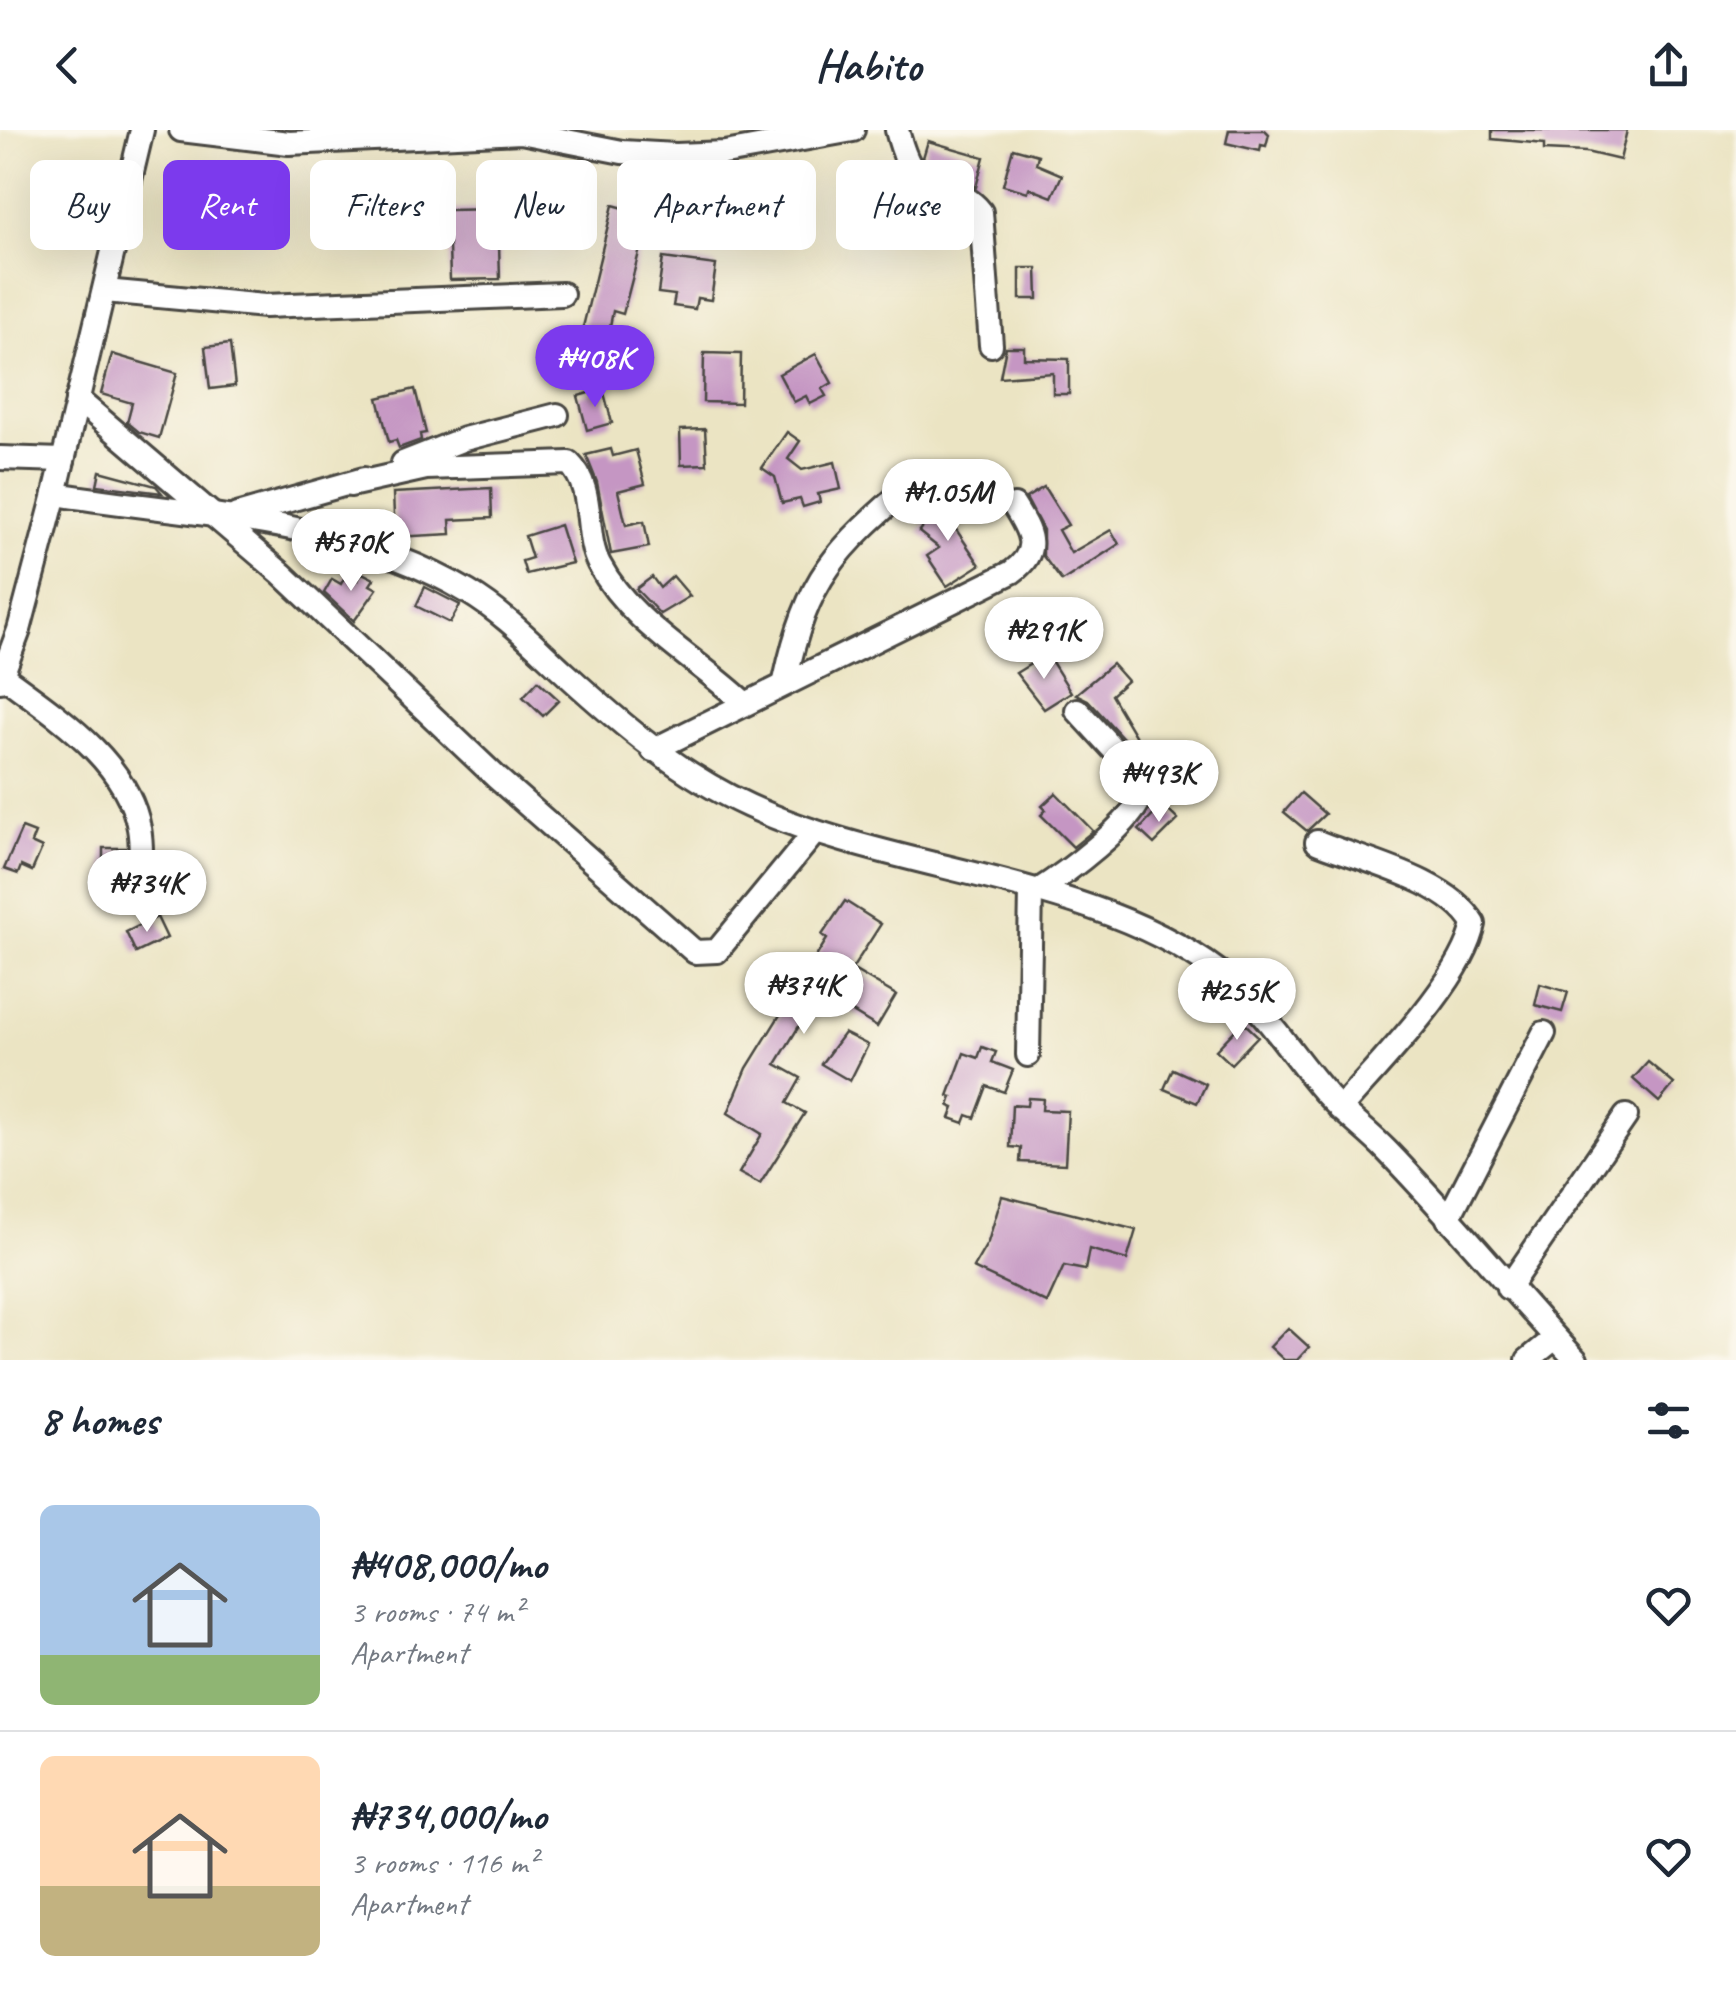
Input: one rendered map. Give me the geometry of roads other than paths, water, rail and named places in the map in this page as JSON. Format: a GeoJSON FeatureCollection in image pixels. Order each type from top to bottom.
{"type":"FeatureCollection","features":[{"type":"Feature","properties":{"kind":"street"},"geometry":{"type":"LineString","coordinates":[[139,897],[140,830],[132,800],[87,744],[1,678],[55,494],[142,130]]}},
{"type":"Feature","properties":{"kind":"street"},"geometry":{"type":"LineString","coordinates":[[182,130],[289,144],[521,132],[622,152],[676,155],[725,153],[852,130]]}},
{"type":"Feature","properties":{"kind":"street"},"geometry":{"type":"LineString","coordinates":[[897,130],[917,180],[937,193],[968,199],[981,212],[991,345]]}},
{"type":"Feature","properties":{"kind":"street"},"geometry":{"type":"LineString","coordinates":[[105,291],[265,306],[562,294]]}},
{"type":"Feature","properties":{"kind":"street"},"geometry":{"type":"LineString","coordinates":[[77,399],[224,516],[497,778],[695,952],[717,951],[815,832]]}},
{"type":"Feature","properties":{"kind":"street"},"geometry":{"type":"LineString","coordinates":[[350,485],[464,439],[557,415]]}},
{"type":"Feature","properties":{"kind":"street"},"geometry":{"type":"LineString","coordinates":[[0,458],[63,460]]}},
{"type":"Feature","properties":{"kind":"street"},"geometry":{"type":"LineString","coordinates":[[224,516],[426,468],[569,463],[580,476],[585,493],[598,562],[658,632],[743,702]]}},
{"type":"Feature","properties":{"kind":"street"},"geometry":{"type":"LineString","coordinates":[[785,681],[797,626],[828,562],[916,480]]}},
{"type":"Feature","properties":{"kind":"street"},"geometry":{"type":"LineString","coordinates":[[55,494],[224,516],[344,539],[466,591],[506,619],[653,750],[748,806],[815,832],[1033,891],[1113,918],[1220,973],[1340,1110],[1384,1148],[1576,1360]]}},
{"type":"Feature","properties":{"kind":"street"},"geometry":{"type":"LineString","coordinates":[[653,750],[1027,561],[1032,544],[1029,529],[1014,506]]}},
{"type":"Feature","properties":{"kind":"street"},"geometry":{"type":"LineString","coordinates":[[1033,891],[1063,875],[1127,817],[1143,792],[1136,774],[1077,710]]}},
{"type":"Feature","properties":{"kind":"street"},"geometry":{"type":"LineString","coordinates":[[1317,842],[1440,891],[1463,905],[1474,924],[1470,943],[1448,978],[1340,1110]]}},
{"type":"Feature","properties":{"kind":"street"},"geometry":{"type":"LineString","coordinates":[[1028,1054],[1033,891]]}},
{"type":"Feature","properties":{"kind":"street"},"geometry":{"type":"LineString","coordinates":[[1448,1219],[1544,1033]]}},
{"type":"Feature","properties":{"kind":"street"},"geometry":{"type":"LineString","coordinates":[[1508,1288],[1626,1116]]}},
{"type":"Feature","properties":{"kind":"street"},"geometry":{"type":"LineString","coordinates":[[1528,1360],[1556,1338]]}}]}
